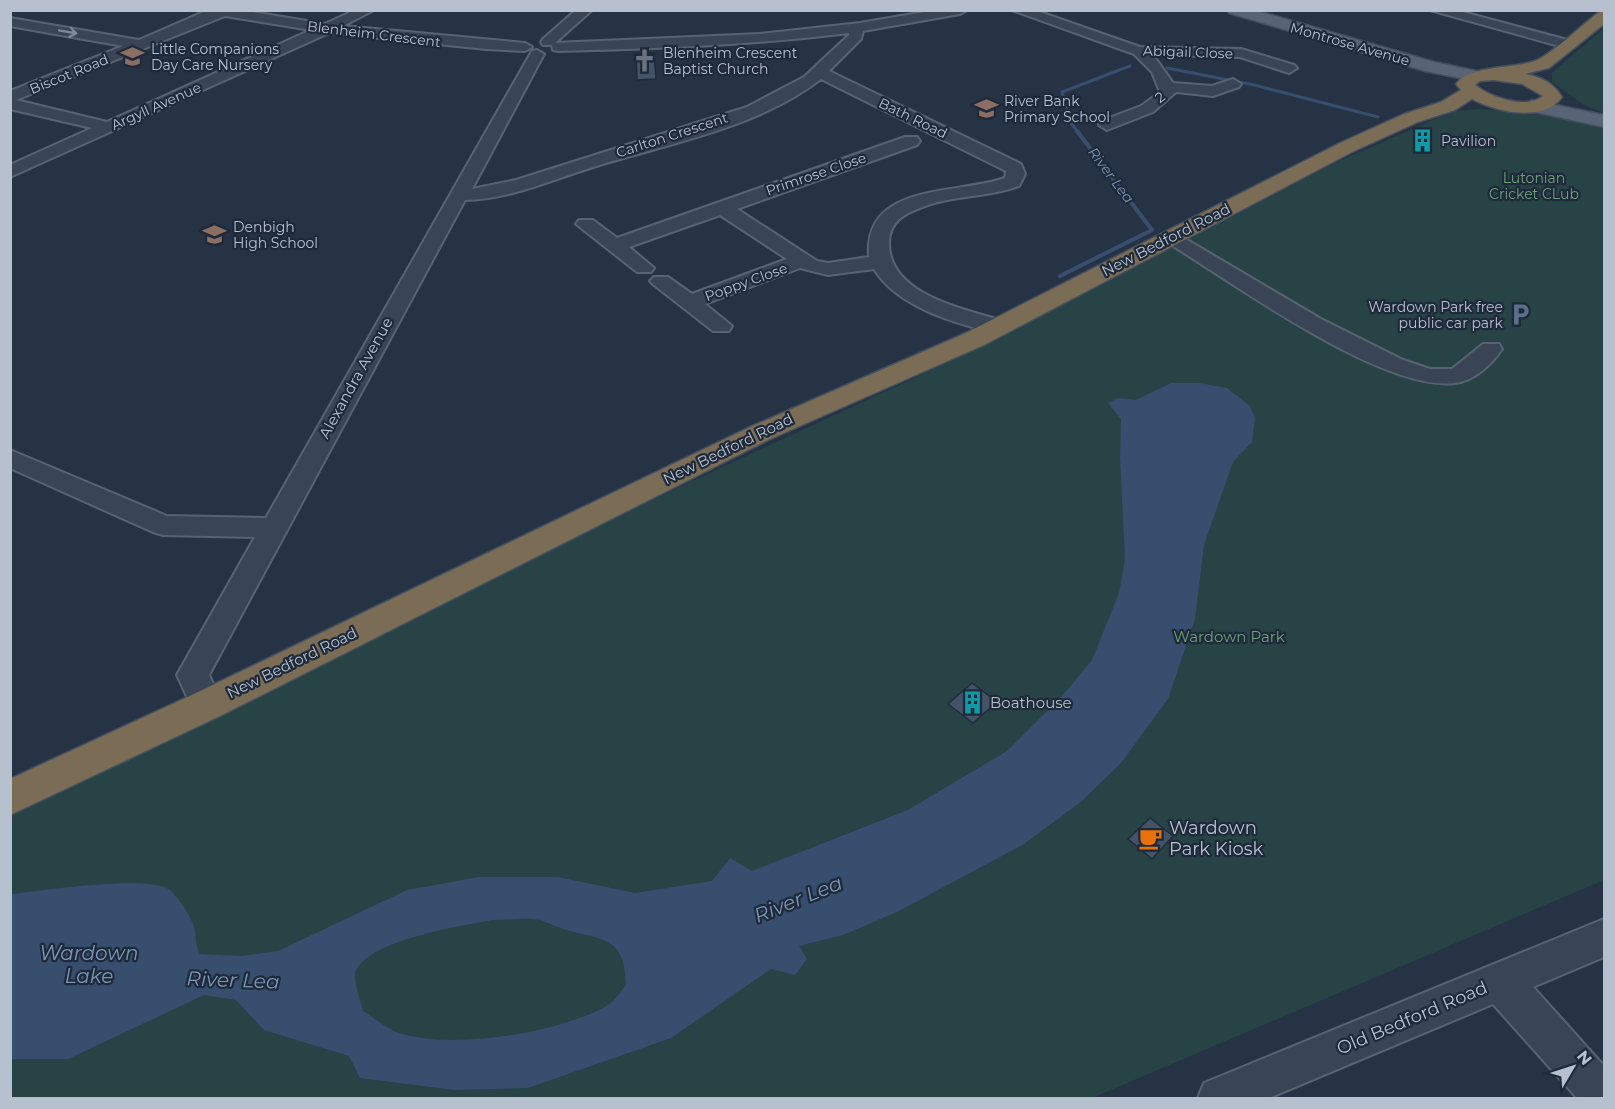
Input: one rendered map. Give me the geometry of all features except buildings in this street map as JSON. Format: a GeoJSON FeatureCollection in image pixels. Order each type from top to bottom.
{"type":"FeatureCollection","features":[{"type":"Feature","properties":{"kind":"highway","name":"New Bedford Road"},"geometry":{"type":"LineString","coordinates":[[10,798],[207,705],[758,434],[998,327],[1347,147],[1411,118],[1471,86],[1543,64],[1605,16]]}},
{"type":"Feature","properties":{"kind":"highway"},"geometry":{"type":"LineString","coordinates":[[1543,64],[1545,88]]}},
{"type":"Feature","properties":{"kind":"highway"},"geometry":{"type":"LineString","coordinates":[[1517,78],[1545,88],[1553,97],[1551,102],[1532,106],[1508,105],[1471,86],[1517,78]]}},
{"type":"Feature","properties":{"kind":"highway","name":"New Bedford Road"},"geometry":{"type":"LineString","coordinates":[[1471,86],[1508,105]]}},
{"type":"Feature","properties":{"kind":"main road","name":"Montrose Avenue"},"geometry":{"type":"LineString","coordinates":[[1235,10],[1431,67],[1471,86]]}},
{"type":"Feature","properties":{"kind":"main road"},"geometry":{"type":"LineString","coordinates":[[1545,88],[1605,120]]}},
{"type":"Feature","properties":{"kind":"main road"},"geometry":{"type":"LineString","coordinates":[[1532,106],[1605,120]]}},
{"type":"Feature","properties":{"kind":"street","name":"Argyll Avenue"},"geometry":{"type":"LineString","coordinates":[[10,172],[367,10]]}},
{"type":"Feature","properties":{"kind":"street","name":"Alexandra Avenue"},"geometry":{"type":"LineString","coordinates":[[207,705],[193,675],[272,528],[542,47],[585,10]]}},
{"type":"Feature","properties":{"kind":"street"},"geometry":{"type":"LineString","coordinates":[[862,27],[864,10]]}},
{"type":"Feature","properties":{"kind":"street","name":"Blenheim Crescent"},"geometry":{"type":"LineString","coordinates":[[222,11],[243,17],[405,40],[542,47],[698,43],[862,27],[960,10]]}},
{"type":"Feature","properties":{"kind":"street","name":"Abigail Close"},"geometry":{"type":"LineString","coordinates":[[1019,10],[1139,51],[1241,53],[1289,68]]}},
{"type":"Feature","properties":{"kind":"street"},"geometry":{"type":"LineString","coordinates":[[1437,10],[1570,45]]}},
{"type":"Feature","properties":{"kind":"street","name":"Biscot Road"},"geometry":{"type":"LineString","coordinates":[[10,97],[222,11]]}},
{"type":"Feature","properties":{"kind":"street"},"geometry":{"type":"LineString","coordinates":[[10,22],[141,45]]}},
{"type":"Feature","properties":{"kind":"street","name":"Carlton Crescent"},"geometry":{"type":"LineString","coordinates":[[460,195],[500,190],[693,130],[765,103],[801,85],[819,72],[856,36],[862,27]]}},
{"type":"Feature","properties":{"kind":"street","name":"2"},"geometry":{"type":"LineString","coordinates":[[1107,125],[1147,109],[1165,97],[1150,60],[1139,51]]}},
{"type":"Feature","properties":{"kind":"street","name":"Bath Road"},"geometry":{"type":"LineString","coordinates":[[819,72],[1015,168],[1016,174],[1012,182],[1005,185],[944,195],[915,203],[894,213],[882,224],[878,240],[880,262]]}},
{"type":"Feature","properties":{"kind":"street"},"geometry":{"type":"LineString","coordinates":[[10,76],[45,83]]}},
{"type":"Feature","properties":{"kind":"street"},"geometry":{"type":"LineString","coordinates":[[1122,98],[1165,97],[1213,91],[1233,84]]}},
{"type":"Feature","properties":{"kind":"street"},"geometry":{"type":"LineString","coordinates":[[10,104],[107,127]]}},
{"type":"Feature","properties":{"kind":"street","name":"Primrose Close"},"geometry":{"type":"LineString","coordinates":[[614,246],[911,141]]}},
{"type":"Feature","properties":{"kind":"street"},"geometry":{"type":"LineString","coordinates":[[722,207],[801,261],[828,268],[880,262],[892,280],[913,296],[998,327]]}},
{"type":"Feature","properties":{"kind":"street"},"geometry":{"type":"LineString","coordinates":[[586,224],[721,326]]}},
{"type":"Feature","properties":{"kind":"street"},"geometry":{"type":"LineString","coordinates":[[1172,237],[1310,322],[1388,363],[1431,378],[1454,377],[1466,372],[1491,349]]}},
{"type":"Feature","properties":{"kind":"street","name":"Poppy Close"},"geometry":{"type":"LineString","coordinates":[[690,302],[801,261]]}},
{"type":"Feature","properties":{"kind":"street"},"geometry":{"type":"LineString","coordinates":[[10,458],[163,525],[272,528]]}},
{"type":"Feature","properties":{"kind":"street","name":"Old Bedford Road"},"geometry":{"type":"LineString","coordinates":[[1219,1098],[1605,938]]}},
{"type":"Feature","properties":{"kind":"street"},"geometry":{"type":"LineString","coordinates":[[1500,981],[1605,1097]]}},
{"type":"Feature","properties":{"kind":"green space"},"geometry":{"type":"Polygon","coordinates":[[[1604,28],[1604,113],[1584,105],[1552,82],[1552,73],[1604,28]]]}},
{"type":"Feature","properties":{"kind":"green space","name":"Wardown Park"},"geometry":{"type":"Polygon","coordinates":[[[1482,109],[1587,120],[1604,125],[1604,880],[1092,1098],[11,1098],[11,810],[303,662],[996,340],[1337,162],[1453,111],[1482,109]]]}},
{"type":"Feature","properties":{"kind":"water","name":"Wardown Lake"},"geometry":{"type":"Polygon","coordinates":[[[1171,383],[1200,383],[1227,388],[1250,406],[1255,418],[1252,442],[1233,462],[1204,545],[1195,619],[1168,699],[1121,763],[1082,801],[1024,844],[897,912],[843,935],[799,946],[807,959],[795,975],[771,969],[671,1038],[528,1088],[454,1090],[360,1078],[349,1056],[264,1030],[236,1000],[204,995],[68,1059],[11,1059],[11,894],[118,883],[158,885],[170,890],[186,911],[194,928],[200,954],[240,956],[278,951],[407,890],[479,877],[558,877],[635,893],[712,881],[730,858],[752,871],[908,810],[1007,751],[1063,695],[1092,660],[1119,593],[1125,559],[1120,457],[1121,419],[1108,403],[1118,398],[1136,400],[1171,383]],[[493,920],[416,936],[375,952],[362,962],[355,974],[363,1011],[394,1031],[416,1037],[442,1040],[472,1039],[533,1031],[588,1015],[611,1003],[626,985],[625,969],[621,957],[610,943],[540,920],[493,920]]]}},
{"type":"Feature","properties":{"kind":"waterway","name":"River Lea"},"geometry":{"type":"LineString","coordinates":[[1078,132],[1070,122],[1062,92],[1130,66]]}},
{"type":"Feature","properties":{"kind":"waterway","name":"River Lea"},"geometry":{"type":"LineString","coordinates":[[1167,68],[1254,85],[1378,117]]}},
{"type":"Feature","properties":{"kind":"waterway","name":"River Lea"},"geometry":{"type":"LineString","coordinates":[[1060,276],[1152,230],[1077,131]]}},
{"type":"Feature","properties":{"kind":"place","name":"Little Companions Day Care Nursery"},"geometry":{"type":"Point","coordinates":[133,57]}},
{"type":"Feature","properties":{"kind":"place","name":"Blenheim Crescent Baptist Church"},"geometry":{"type":"Point","coordinates":[645,61]}},
{"type":"Feature","properties":{"kind":"place","name":"River Bank Primary School"},"geometry":{"type":"Point","coordinates":[986,109]}},
{"type":"Feature","properties":{"kind":"place","name":"Pavilion"},"geometry":{"type":"Point","coordinates":[1423,141]}},
{"type":"Feature","properties":{"kind":"place","name":"Denbigh High School"},"geometry":{"type":"Point","coordinates":[215,235]}},
{"type":"Feature","properties":{"kind":"place","name":"Wardown Park free public car park"},"geometry":{"type":"Point","coordinates":[1521,315]}},
{"type":"Feature","properties":{"kind":"place","name":"Boathouse"},"geometry":{"type":"Point","coordinates":[972,703]}},
{"type":"Feature","properties":{"kind":"place","name":"Wardown Park Kiosk"},"geometry":{"type":"Point","coordinates":[1151,838]}},
{"type":"Feature","properties":{"kind":"park label","name":"Lutonian Cricket CLub"},"geometry":{"type":"Point","coordinates":[1534,186]}}]}
